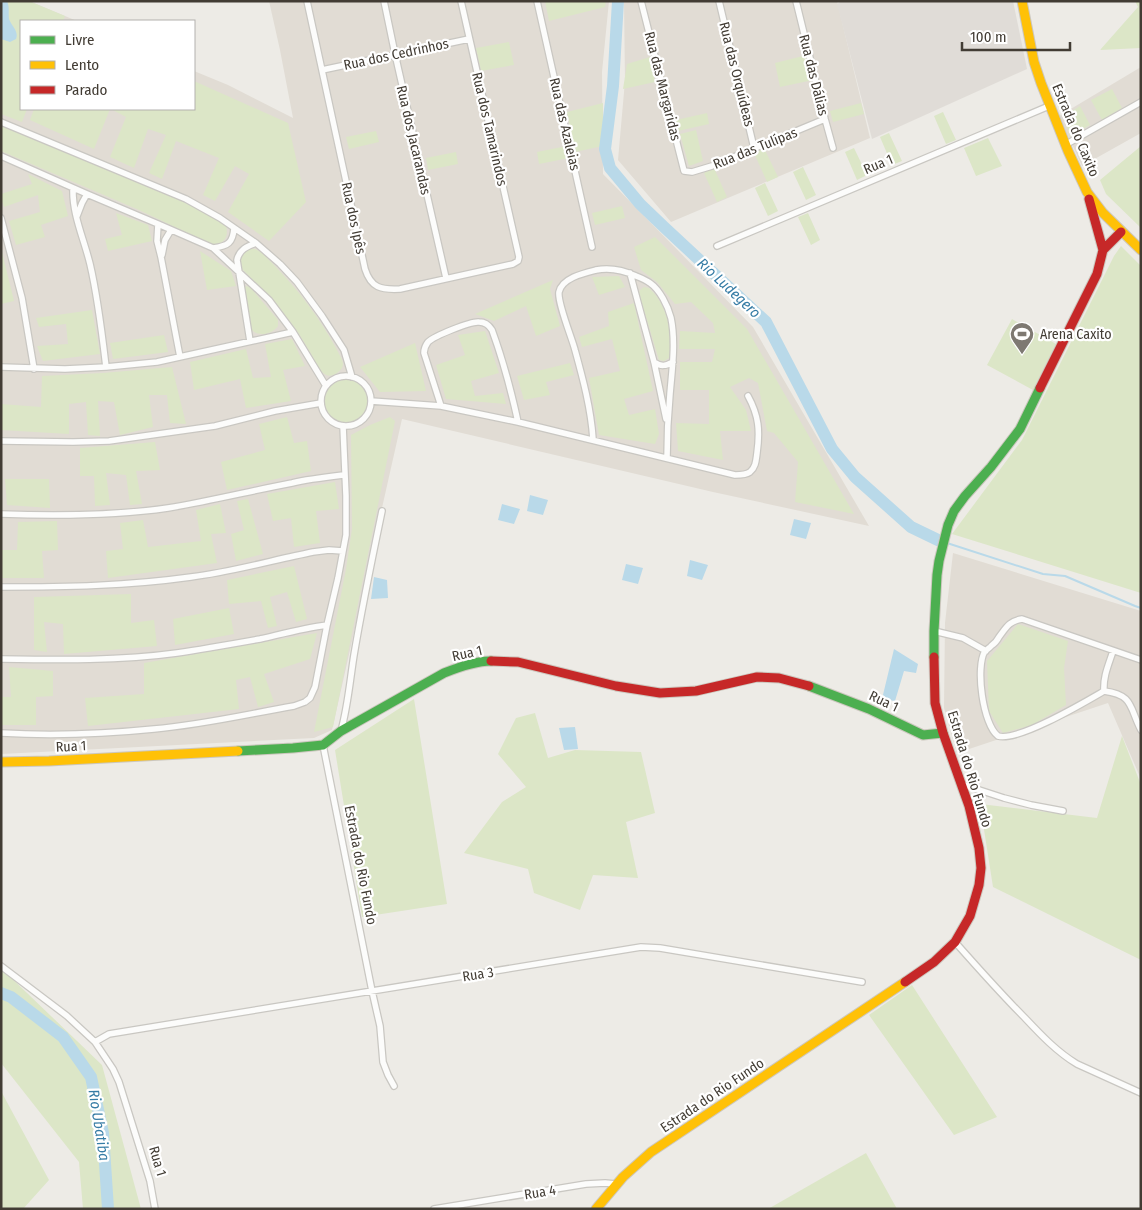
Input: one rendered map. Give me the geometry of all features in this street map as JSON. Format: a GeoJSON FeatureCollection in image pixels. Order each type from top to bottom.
{"type":"FeatureCollection","features":[{"type":"Feature","properties":{"kind":"street","name":"Rua dos Ipês"},"geometry":{"type":"LineString","coordinates":[[306,1],[368,278],[377,286],[392,289],[400,288],[513,264],[518,261],[519,257]]}},
{"type":"Feature","properties":{"kind":"street","name":"Rua dos Jacarandas"},"geometry":{"type":"LineString","coordinates":[[384,1],[446,278]]}},
{"type":"Feature","properties":{"kind":"street","name":"Rua dos Tamarindos"},"geometry":{"type":"LineString","coordinates":[[461,1],[519,257]]}},
{"type":"Feature","properties":{"kind":"street","name":"Rua das Azaleias"},"geometry":{"type":"LineString","coordinates":[[537,1],[592,247]]}},
{"type":"Feature","properties":{"kind":"street","name":"Rua das Margaridas"},"geometry":{"type":"LineString","coordinates":[[641,1],[684,171]]}},
{"type":"Feature","properties":{"kind":"street","name":"Rua das Orquídeas"},"geometry":{"type":"LineString","coordinates":[[719,1],[754,148]]}},
{"type":"Feature","properties":{"kind":"street","name":"Rua das Dálias"},"geometry":{"type":"LineString","coordinates":[[796,1],[833,148]]}},
{"type":"Feature","properties":{"kind":"street","name":"Estrada do Caxito"},"geometry":{"type":"LineString","coordinates":[[1022,1],[1034,62],[1049,106],[1087,192],[1103,213],[1141,250]]}},
{"type":"Feature","properties":{"kind":"street","name":"Rua dos Cedrinhos"},"geometry":{"type":"LineString","coordinates":[[322,70],[470,39]]}},
{"type":"Feature","properties":{"kind":"street"},"geometry":{"type":"LineString","coordinates":[[1065,145],[1141,102]]}},
{"type":"Feature","properties":{"kind":"street","name":"Rua 1"},"geometry":{"type":"LineString","coordinates":[[717,246],[1049,106]]}},
{"type":"Feature","properties":{"kind":"street","name":"Rua das Tulípas"},"geometry":{"type":"LineString","coordinates":[[684,171],[692,172],[698,170],[825,119]]}},
{"type":"Feature","properties":{"kind":"street"},"geometry":{"type":"LineString","coordinates":[[1,122],[186,199],[220,218],[256,243],[297,282],[322,316],[344,350],[352,377]]}},
{"type":"Feature","properties":{"kind":"street"},"geometry":{"type":"LineString","coordinates":[[2,158],[213,248],[269,300],[293,332],[326,386]]}},
{"type":"Feature","properties":{"kind":"street"},"geometry":{"type":"LineString","coordinates":[[73,188],[73,203],[96,291],[106,367]]}},
{"type":"Feature","properties":{"kind":"street"},"geometry":{"type":"LineString","coordinates":[[1087,192],[1104,250]]}},
{"type":"Feature","properties":{"kind":"street"},"geometry":{"type":"LineString","coordinates":[[77,216],[87,194]]}},
{"type":"Feature","properties":{"kind":"street"},"geometry":{"type":"LineString","coordinates":[[1,218],[22,298],[34,369]]}},
{"type":"Feature","properties":{"kind":"street"},"geometry":{"type":"LineString","coordinates":[[158,224],[157,241],[180,357]]}},
{"type":"Feature","properties":{"kind":"street"},"geometry":{"type":"LineString","coordinates":[[213,248],[229,244],[234,228]]}},
{"type":"Feature","properties":{"kind":"street"},"geometry":{"type":"LineString","coordinates":[[161,257],[164,244],[171,230]]}},
{"type":"Feature","properties":{"kind":"street","name":"Estrada do Rio Fundo"},"geometry":{"type":"LineString","coordinates":[[596,1209],[616,1184],[652,1152],[880,997],[923,970],[955,942],[970,916],[979,885],[981,868],[979,848],[969,806],[943,733],[934,696],[934,631],[937,574],[942,549],[951,518],[959,504],[1020,429],[1090,290],[1104,250],[1121,232]]}},
{"type":"Feature","properties":{"kind":"street"},"geometry":{"type":"LineString","coordinates":[[250,341],[237,260],[238,255],[248,245],[256,243]]}},
{"type":"Feature","properties":{"kind":"street"},"geometry":{"type":"LineString","coordinates":[[593,439],[590,410],[581,372],[558,294],[560,288],[569,280],[592,271],[611,268],[630,273],[650,283],[664,300],[671,317],[673,362],[666,458]]}},
{"type":"Feature","properties":{"kind":"street"},"geometry":{"type":"LineString","coordinates":[[630,273],[654,362],[667,426]]}},
{"type":"Feature","properties":{"kind":"street"},"geometry":{"type":"LineString","coordinates":[[635,291],[639,284],[650,283]]}},
{"type":"Feature","properties":{"kind":"street"},"geometry":{"type":"LineString","coordinates":[[441,406],[424,353],[425,347],[431,340],[467,323],[480,322],[489,326],[492,330],[513,396],[518,422]]}},
{"type":"Feature","properties":{"kind":"street"},"geometry":{"type":"LineString","coordinates":[[1,367],[64,370],[157,362],[293,332]]}},
{"type":"Feature","properties":{"kind":"street"},"geometry":{"type":"LineString","coordinates":[[654,362],[662,366],[673,362]]}},
{"type":"Feature","properties":{"kind":"street"},"geometry":{"type":"LineString","coordinates":[[345,376],[352,377],[360,380],[370,393],[370,410],[359,423],[351,426],[334,424],[323,411],[321,397],[326,386],[332,381],[345,376]]}},
{"type":"Feature","properties":{"kind":"street"},"geometry":{"type":"LineString","coordinates":[[371,402],[441,406],[593,439],[735,475],[748,473],[755,465],[759,439],[758,421],[755,408],[748,396]]}},
{"type":"Feature","properties":{"kind":"street"},"geometry":{"type":"LineString","coordinates":[[1,441],[109,441],[215,426],[275,411],[321,403]]}},
{"type":"Feature","properties":{"kind":"street"},"geometry":{"type":"LineString","coordinates":[[1,733],[59,734],[154,729],[213,721],[294,706],[305,702],[312,695],[315,687],[346,535],[342,426]]}},
{"type":"Feature","properties":{"kind":"street"},"geometry":{"type":"LineString","coordinates":[[1,514],[108,514],[136,512],[210,500],[294,482],[344,475]]}},
{"type":"Feature","properties":{"kind":"street"},"geometry":{"type":"LineString","coordinates":[[341,731],[364,595],[382,510]]}},
{"type":"Feature","properties":{"kind":"street"},"geometry":{"type":"LineString","coordinates":[[1,587],[133,584],[192,577],[313,552],[343,551]]}},
{"type":"Feature","properties":{"kind":"street"},"geometry":{"type":"LineString","coordinates":[[1141,660],[1022,620],[1011,622],[996,642],[986,651],[982,660],[982,693],[985,712],[991,729],[1002,738],[1036,727],[1104,691],[1114,692],[1127,700],[1141,730]]}},
{"type":"Feature","properties":{"kind":"street"},"geometry":{"type":"LineString","coordinates":[[1,659],[80,659],[152,656],[218,646],[327,625]]}},
{"type":"Feature","properties":{"kind":"street"},"geometry":{"type":"LineString","coordinates":[[934,631],[963,638],[986,651]]}},
{"type":"Feature","properties":{"kind":"street"},"geometry":{"type":"LineString","coordinates":[[1104,691],[1105,673],[1113,651]]}},
{"type":"Feature","properties":{"kind":"street","name":"Rua 1"},"geometry":{"type":"LineString","coordinates":[[1,762],[68,760],[323,745],[341,731],[444,673],[462,666],[499,661],[518,662],[616,686],[660,693],[696,692],[757,677],[779,678],[812,687],[869,709],[923,735],[943,733]]}},
{"type":"Feature","properties":{"kind":"street","name":"Estrada do Rio Fundo"},"geometry":{"type":"LineString","coordinates":[[323,745],[380,1026],[383,1062],[394,1086]]}},
{"type":"Feature","properties":{"kind":"street"},"geometry":{"type":"LineString","coordinates":[[961,784],[1004,798],[1063,811]]}},
{"type":"Feature","properties":{"kind":"street"},"geometry":{"type":"LineString","coordinates":[[955,942],[1043,1037],[1067,1058],[1141,1094]]}},
{"type":"Feature","properties":{"kind":"street","name":"Rua 3"},"geometry":{"type":"LineString","coordinates":[[95,1042],[109,1034],[625,949],[660,948],[862,982]]}},
{"type":"Feature","properties":{"kind":"street","name":"Rua 1"},"geometry":{"type":"LineString","coordinates":[[1,966],[67,1016],[95,1042],[112,1068],[119,1082],[148,1173],[155,1209]]}},
{"type":"Feature","properties":{"kind":"street","name":"Rua 4"},"geometry":{"type":"LineString","coordinates":[[434,1209],[586,1184],[616,1184]]}},
{"type":"Feature","properties":{"kind":"shaded area"},"geometry":{"type":"Polygon","coordinates":[[[1,1],[29,1],[75,20],[20,20],[20,110],[195,110],[195,71],[228,85],[293,118],[269,1],[609,1],[602,72],[603,174],[753,327],[869,526],[713,492],[402,419],[332,730],[314,738],[1,754],[1,1]]]}},
{"type":"Feature","properties":{"kind":"shaded area"},"geometry":{"type":"Polygon","coordinates":[[[624,1],[837,1],[870,138],[671,222],[618,160],[625,81],[624,1]]]}},
{"type":"Feature","properties":{"kind":"shaded area"},"geometry":{"type":"Polygon","coordinates":[[[842,1],[1013,1],[1027,69],[872,139],[837,4],[842,1]]]}},
{"type":"Feature","properties":{"kind":"shaded area"},"geometry":{"type":"Polygon","coordinates":[[[1141,67],[1141,133],[1082,166],[1059,116],[1141,67]]]}},
{"type":"Feature","properties":{"kind":"shaded area"},"geometry":{"type":"Polygon","coordinates":[[[953,553],[1141,611],[1141,779],[1108,703],[957,753],[944,708],[945,623],[953,553]]]}},
{"type":"Feature","properties":{"kind":"green space"},"geometry":{"type":"Polygon","coordinates":[[[1,1],[29,1],[65,16],[63,20],[20,20],[20,110],[27,110],[22,122],[1,114],[1,1]]]}},
{"type":"Feature","properties":{"kind":"green space"},"geometry":{"type":"Polygon","coordinates":[[[545,1],[606,1],[605,7],[549,21],[545,1]]]}},
{"type":"Feature","properties":{"kind":"green space"},"geometry":{"type":"Polygon","coordinates":[[[1135,1],[1141,1],[1141,48],[1100,50],[1138,7],[1135,1]]]}},
{"type":"Feature","properties":{"kind":"green space"},"geometry":{"type":"Polygon","coordinates":[[[509,42],[514,65],[481,71],[476,48],[509,42]]]}},
{"type":"Feature","properties":{"kind":"green space"},"geometry":{"type":"Polygon","coordinates":[[[807,55],[813,80],[780,87],[775,63],[807,55]]]}},
{"type":"Feature","properties":{"kind":"green space"},"geometry":{"type":"Polygon","coordinates":[[[650,57],[655,82],[623,89],[627,64],[650,57]]]}},
{"type":"Feature","properties":{"kind":"green space"},"geometry":{"type":"Polygon","coordinates":[[[195,81],[288,123],[306,202],[269,241],[228,212],[249,174],[235,166],[215,201],[203,195],[219,158],[176,141],[162,179],[149,173],[166,135],[148,129],[134,168],[110,157],[126,117],[113,110],[195,110],[195,81]]]}},
{"type":"Feature","properties":{"kind":"green space"},"geometry":{"type":"Polygon","coordinates":[[[1112,89],[1122,108],[1102,120],[1091,100],[1112,89]]]}},
{"type":"Feature","properties":{"kind":"green space"},"geometry":{"type":"Polygon","coordinates":[[[603,103],[603,146],[575,152],[567,112],[603,103]]]}},
{"type":"Feature","properties":{"kind":"green space"},"geometry":{"type":"Polygon","coordinates":[[[861,103],[864,114],[833,122],[830,111],[861,103]]]}},
{"type":"Feature","properties":{"kind":"green space"},"geometry":{"type":"Polygon","coordinates":[[[1080,106],[1090,125],[1070,136],[1064,116],[1080,106]]]}},
{"type":"Feature","properties":{"kind":"green space"},"geometry":{"type":"Polygon","coordinates":[[[34,110],[110,110],[94,149],[30,120],[34,110]]]}},
{"type":"Feature","properties":{"kind":"green space"},"geometry":{"type":"Polygon","coordinates":[[[943,112],[956,140],[946,144],[934,116],[943,112]]]}},
{"type":"Feature","properties":{"kind":"green space"},"geometry":{"type":"Polygon","coordinates":[[[707,113],[709,124],[678,131],[676,120],[707,113]]]}},
{"type":"Feature","properties":{"kind":"green space"},"geometry":{"type":"Polygon","coordinates":[[[1,125],[197,208],[226,226],[225,239],[213,245],[139,210],[1,151],[1,125]]]}},
{"type":"Feature","properties":{"kind":"green space"},"geometry":{"type":"Polygon","coordinates":[[[696,130],[703,161],[689,166],[680,134],[696,130]]]}},
{"type":"Feature","properties":{"kind":"green space"},"geometry":{"type":"Polygon","coordinates":[[[376,131],[379,142],[349,149],[346,137],[376,131]]]}},
{"type":"Feature","properties":{"kind":"green space"},"geometry":{"type":"Polygon","coordinates":[[[889,133],[902,161],[892,165],[880,137],[889,133]]]}},
{"type":"Feature","properties":{"kind":"green space"},"geometry":{"type":"Polygon","coordinates":[[[988,138],[1002,166],[976,176],[964,148],[988,138]]]}},
{"type":"Feature","properties":{"kind":"green space"},"geometry":{"type":"Polygon","coordinates":[[[567,146],[569,158],[539,164],[537,152],[567,146]]]}},
{"type":"Feature","properties":{"kind":"green space"},"geometry":{"type":"Polygon","coordinates":[[[1141,146],[1141,228],[1106,194],[1100,180],[1141,146]]]}},
{"type":"Feature","properties":{"kind":"green space"},"geometry":{"type":"Polygon","coordinates":[[[764,148],[778,177],[767,182],[754,153],[764,148]]]}},
{"type":"Feature","properties":{"kind":"green space"},"geometry":{"type":"Polygon","coordinates":[[[854,148],[867,175],[857,180],[845,152],[854,148]]]}},
{"type":"Feature","properties":{"kind":"green space"},"geometry":{"type":"Polygon","coordinates":[[[456,152],[458,164],[428,170],[426,158],[456,152]]]}},
{"type":"Feature","properties":{"kind":"green space"},"geometry":{"type":"Polygon","coordinates":[[[803,167],[816,195],[806,200],[793,172],[803,167]]]}},
{"type":"Feature","properties":{"kind":"green space"},"geometry":{"type":"Polygon","coordinates":[[[714,168],[727,197],[717,202],[704,173],[714,168]]]}},
{"type":"Feature","properties":{"kind":"green space"},"geometry":{"type":"Polygon","coordinates":[[[28,174],[62,191],[68,216],[41,225],[45,237],[16,245],[9,221],[40,212],[38,195],[4,207],[1,194],[32,184],[28,174]]]}},
{"type":"Feature","properties":{"kind":"green space"},"geometry":{"type":"Polygon","coordinates":[[[765,183],[778,211],[768,216],[755,188],[765,183]]]}},
{"type":"Feature","properties":{"kind":"green space"},"geometry":{"type":"Polygon","coordinates":[[[622,206],[625,218],[595,225],[592,213],[622,206]]]}},
{"type":"Feature","properties":{"kind":"green space"},"geometry":{"type":"Polygon","coordinates":[[[116,213],[148,225],[152,241],[108,251],[105,239],[122,235],[116,213]]]}},
{"type":"Feature","properties":{"kind":"green space"},"geometry":{"type":"Polygon","coordinates":[[[808,213],[820,240],[811,245],[798,217],[808,213]]]}},
{"type":"Feature","properties":{"kind":"green space"},"geometry":{"type":"Polygon","coordinates":[[[655,237],[747,329],[854,514],[795,502],[798,462],[774,433],[767,431],[758,383],[749,378],[730,387],[746,410],[751,431],[720,431],[723,460],[678,451],[676,423],[709,424],[709,390],[680,390],[680,362],[712,362],[715,349],[679,349],[680,331],[715,333],[713,323],[691,302],[675,304],[657,282],[641,270],[634,247],[655,237]]]}},
{"type":"Feature","properties":{"kind":"green space"},"geometry":{"type":"Polygon","coordinates":[[[1121,246],[1141,266],[1141,593],[952,534],[1022,440],[1114,256],[1121,246]]]}},
{"type":"Feature","properties":{"kind":"green space"},"geometry":{"type":"Polygon","coordinates":[[[1,248],[14,301],[1,304],[1,248]]]}},
{"type":"Feature","properties":{"kind":"green space"},"geometry":{"type":"Polygon","coordinates":[[[250,249],[256,249],[266,257],[290,282],[316,315],[342,361],[342,367],[337,373],[328,376],[321,371],[288,319],[242,269],[241,257],[250,249]]]}},
{"type":"Feature","properties":{"kind":"green space"},"geometry":{"type":"Polygon","coordinates":[[[200,251],[231,271],[236,286],[207,290],[200,251]]]}},
{"type":"Feature","properties":{"kind":"green space"},"geometry":{"type":"Polygon","coordinates":[[[619,276],[625,287],[599,295],[592,277],[619,276]]]}},
{"type":"Feature","properties":{"kind":"green space"},"geometry":{"type":"Polygon","coordinates":[[[553,280],[550,289],[560,326],[536,336],[526,306],[494,321],[475,314],[553,280]]]}},
{"type":"Feature","properties":{"kind":"green space"},"geometry":{"type":"Polygon","coordinates":[[[246,286],[250,287],[278,320],[278,326],[272,332],[259,334],[250,327],[244,288],[246,286]]]}},
{"type":"Feature","properties":{"kind":"green space"},"geometry":{"type":"Polygon","coordinates":[[[644,287],[649,288],[661,303],[668,320],[670,349],[669,358],[664,361],[659,360],[639,294],[640,290],[644,287]]]}},
{"type":"Feature","properties":{"kind":"green space"},"geometry":{"type":"Polygon","coordinates":[[[634,303],[653,391],[624,399],[629,415],[655,409],[659,434],[655,444],[599,435],[589,378],[620,371],[612,339],[582,347],[579,337],[609,326],[608,312],[634,303]]]}},
{"type":"Feature","properties":{"kind":"green space"},"geometry":{"type":"Polygon","coordinates":[[[92,310],[100,354],[43,361],[37,346],[68,344],[66,324],[39,327],[36,318],[92,310]]]}},
{"type":"Feature","properties":{"kind":"green space","name":"Arena Caxito"},"geometry":{"type":"Polygon","coordinates":[[[1012,319],[1056,344],[1033,390],[987,365],[1012,319]]]}},
{"type":"Feature","properties":{"kind":"green space"},"geometry":{"type":"Polygon","coordinates":[[[485,331],[499,373],[471,381],[475,396],[503,393],[506,404],[446,399],[436,365],[465,355],[458,335],[485,331]]]}},
{"type":"Feature","properties":{"kind":"green space"},"geometry":{"type":"Polygon","coordinates":[[[164,335],[168,352],[113,359],[110,343],[164,335]]]}},
{"type":"Feature","properties":{"kind":"green space"},"geometry":{"type":"Polygon","coordinates":[[[292,339],[305,366],[283,370],[291,401],[246,408],[240,379],[194,390],[190,362],[246,349],[253,378],[271,377],[265,344],[292,339]]]}},
{"type":"Feature","properties":{"kind":"green space"},"geometry":{"type":"Polygon","coordinates":[[[415,343],[426,391],[380,392],[360,367],[415,343]]]}},
{"type":"Feature","properties":{"kind":"green space"},"geometry":{"type":"Polygon","coordinates":[[[570,363],[574,375],[546,382],[550,395],[524,400],[517,376],[570,363]]]}},
{"type":"Feature","properties":{"kind":"green space"},"geometry":{"type":"Polygon","coordinates":[[[172,367],[186,424],[170,423],[167,395],[149,395],[153,427],[120,435],[114,402],[98,401],[100,436],[88,435],[86,402],[69,404],[69,434],[1,430],[1,404],[41,407],[42,376],[172,367]]]}},
{"type":"Feature","properties":{"kind":"green space"},"geometry":{"type":"Polygon","coordinates":[[[342,379],[350,379],[362,385],[368,401],[362,417],[350,423],[342,423],[330,417],[324,405],[324,397],[330,385],[342,379]]]}},
{"type":"Feature","properties":{"kind":"green space"},"geometry":{"type":"Polygon","coordinates":[[[287,417],[294,443],[307,441],[311,471],[227,490],[221,462],[265,450],[259,424],[287,417]]]}},
{"type":"Feature","properties":{"kind":"green space"},"geometry":{"type":"Polygon","coordinates":[[[390,417],[395,421],[333,727],[314,732],[352,529],[351,435],[390,417]]]}},
{"type":"Feature","properties":{"kind":"green space"},"geometry":{"type":"Polygon","coordinates":[[[155,442],[160,470],[136,471],[142,504],[130,505],[126,475],[106,473],[110,505],[95,506],[94,476],[80,476],[80,448],[155,442]]]}},
{"type":"Feature","properties":{"kind":"green space"},"geometry":{"type":"Polygon","coordinates":[[[5,479],[49,479],[50,508],[7,505],[5,479]]]}},
{"type":"Feature","properties":{"kind":"green space"},"geometry":{"type":"Polygon","coordinates":[[[335,482],[339,509],[316,511],[320,543],[294,547],[291,518],[273,521],[267,494],[335,482]]]}},
{"type":"Feature","properties":{"kind":"green space"},"geometry":{"type":"Polygon","coordinates":[[[248,499],[263,554],[236,561],[231,534],[244,530],[237,501],[248,499]]]}},
{"type":"Feature","properties":{"kind":"green space"},"geometry":{"type":"Polygon","coordinates":[[[220,504],[226,533],[211,534],[217,563],[108,578],[106,551],[123,549],[120,523],[143,520],[148,547],[201,541],[196,510],[220,504]]]}},
{"type":"Feature","properties":{"kind":"green space"},"geometry":{"type":"Polygon","coordinates":[[[57,521],[58,550],[42,551],[44,578],[1,578],[1,550],[17,550],[18,522],[57,521]]]}},
{"type":"Feature","properties":{"kind":"green space"},"geometry":{"type":"Polygon","coordinates":[[[294,566],[307,619],[296,622],[287,592],[270,597],[277,626],[268,628],[261,601],[229,604],[227,580],[294,566]]]}},
{"type":"Feature","properties":{"kind":"green space"},"geometry":{"type":"Polygon","coordinates":[[[131,594],[131,623],[154,620],[157,646],[64,654],[63,624],[44,622],[47,652],[34,650],[34,597],[131,594]]]}},
{"type":"Feature","properties":{"kind":"green space"},"geometry":{"type":"Polygon","coordinates":[[[229,608],[234,634],[175,645],[173,619],[229,608]]]}},
{"type":"Feature","properties":{"kind":"green space"},"geometry":{"type":"Polygon","coordinates":[[[1018,624],[1068,641],[1064,668],[1066,705],[1032,725],[1003,733],[989,711],[987,661],[1018,624]]]}},
{"type":"Feature","properties":{"kind":"green space"},"geometry":{"type":"Polygon","coordinates":[[[317,633],[310,659],[264,674],[274,702],[258,707],[250,677],[236,680],[239,709],[88,726],[85,698],[144,694],[144,663],[317,633]]]}},
{"type":"Feature","properties":{"kind":"green space"},"geometry":{"type":"Polygon","coordinates":[[[9,667],[53,671],[53,696],[36,697],[36,725],[1,725],[1,697],[11,697],[9,667]]]}},
{"type":"Feature","properties":{"kind":"green space"},"geometry":{"type":"Polygon","coordinates":[[[414,699],[447,904],[362,917],[335,750],[414,699]]]}},
{"type":"Feature","properties":{"kind":"green space"},"geometry":{"type":"Polygon","coordinates":[[[535,713],[548,758],[575,750],[641,752],[655,813],[626,822],[638,878],[593,875],[580,910],[534,893],[528,869],[464,853],[502,802],[526,787],[498,754],[516,718],[535,713]]]}},
{"type":"Feature","properties":{"kind":"green space"},"geometry":{"type":"Polygon","coordinates":[[[1122,736],[1141,785],[1141,960],[993,887],[980,804],[1097,818],[1122,736]]]}},
{"type":"Feature","properties":{"kind":"green space"},"geometry":{"type":"Polygon","coordinates":[[[1,968],[102,1065],[141,1209],[83,1209],[79,1162],[1,1063],[1,968]]]}},
{"type":"Feature","properties":{"kind":"green space"},"geometry":{"type":"Polygon","coordinates":[[[912,985],[997,1117],[954,1135],[869,1015],[912,985]]]}},
{"type":"Feature","properties":{"kind":"green space"},"geometry":{"type":"Polygon","coordinates":[[[1,1091],[49,1180],[23,1209],[1,1209],[1,1091]]]}},
{"type":"Feature","properties":{"kind":"green space"},"geometry":{"type":"Polygon","coordinates":[[[866,1153],[897,1209],[768,1209],[866,1153]]]}},
{"type":"Feature","properties":{"kind":"water"},"geometry":{"type":"Polygon","coordinates":[[[1,1],[7,1],[9,19],[17,34],[16,39],[10,42],[1,39],[1,1]]]}},
{"type":"Feature","properties":{"kind":"water"},"geometry":{"type":"Polygon","coordinates":[[[530,495],[548,500],[543,515],[527,511],[530,495]]]}},
{"type":"Feature","properties":{"kind":"water"},"geometry":{"type":"Polygon","coordinates":[[[502,504],[520,509],[514,524],[498,520],[502,504]]]}},
{"type":"Feature","properties":{"kind":"water"},"geometry":{"type":"Polygon","coordinates":[[[794,519],[811,523],[806,539],[790,535],[794,519]]]}},
{"type":"Feature","properties":{"kind":"water"},"geometry":{"type":"Polygon","coordinates":[[[690,560],[708,565],[702,580],[687,576],[690,560]]]}},
{"type":"Feature","properties":{"kind":"water"},"geometry":{"type":"Polygon","coordinates":[[[626,564],[643,568],[638,584],[622,580],[626,564]]]}},
{"type":"Feature","properties":{"kind":"water"},"geometry":{"type":"Polygon","coordinates":[[[374,577],[387,580],[388,598],[371,599],[374,577]]]}},
{"type":"Feature","properties":{"kind":"water"},"geometry":{"type":"Polygon","coordinates":[[[894,649],[918,664],[916,673],[904,671],[895,701],[882,699],[894,649]]]}},
{"type":"Feature","properties":{"kind":"water"},"geometry":{"type":"Polygon","coordinates":[[[575,727],[578,749],[564,750],[559,728],[575,727]]]}},
{"type":"Feature","properties":{"kind":"waterway","name":"Rio Ludegero"},"geometry":{"type":"LineString","coordinates":[[618,1],[613,86],[605,149],[610,168],[640,204],[766,322],[832,449],[855,477],[911,527],[940,541]]}},
{"type":"Feature","properties":{"kind":"waterway"},"geometry":{"type":"LineString","coordinates":[[947,543],[1043,574],[1065,576],[1141,608]]}},
{"type":"Feature","properties":{"kind":"waterway","name":"Rio Ubatiba"},"geometry":{"type":"LineString","coordinates":[[1,993],[11,997],[63,1037],[91,1077],[103,1133],[108,1209]]}},
{"type":"Feature","properties":{"kind":"traffic: fast"},"geometry":{"type":"LineString","coordinates":[[934,657],[937,575],[948,525],[954,511],[965,496],[991,467],[1020,429],[1040,388]]}},
{"type":"Feature","properties":{"kind":"traffic: fast"},"geometry":{"type":"LineString","coordinates":[[238,751],[323,745],[341,731],[444,673],[473,663],[491,661]]}},
{"type":"Feature","properties":{"kind":"traffic: fast"},"geometry":{"type":"LineString","coordinates":[[809,686],[869,709],[923,735],[943,733]]}},
{"type":"Feature","properties":{"kind":"traffic: slow"},"geometry":{"type":"LineString","coordinates":[[1022,1],[1034,62],[1041,83],[1068,151],[1087,192],[1103,213],[1141,250]]}},
{"type":"Feature","properties":{"kind":"traffic: slow"},"geometry":{"type":"LineString","coordinates":[[1,762],[238,751]]}},
{"type":"Feature","properties":{"kind":"traffic: slow"},"geometry":{"type":"LineString","coordinates":[[596,1209],[623,1177],[651,1152],[905,982]]}},
{"type":"Feature","properties":{"kind":"traffic: jam"},"geometry":{"type":"LineString","coordinates":[[1089,199],[1103,250]]}},
{"type":"Feature","properties":{"kind":"traffic: jam"},"geometry":{"type":"LineString","coordinates":[[1040,388],[1097,274],[1103,250],[1121,232]]}},
{"type":"Feature","properties":{"kind":"traffic: jam"},"geometry":{"type":"LineString","coordinates":[[905,982],[934,962],[955,942],[970,916],[979,885],[981,868],[979,848],[969,806],[943,733],[935,703],[934,657]]}},
{"type":"Feature","properties":{"kind":"traffic: jam"},"geometry":{"type":"LineString","coordinates":[[491,661],[518,662],[616,686],[660,693],[696,691],[757,677],[779,678],[809,686]]}},
{"type":"Feature","properties":{"kind":"place","name":"Arena Caxito"},"geometry":{"type":"Point","coordinates":[1022,355]}}]}
